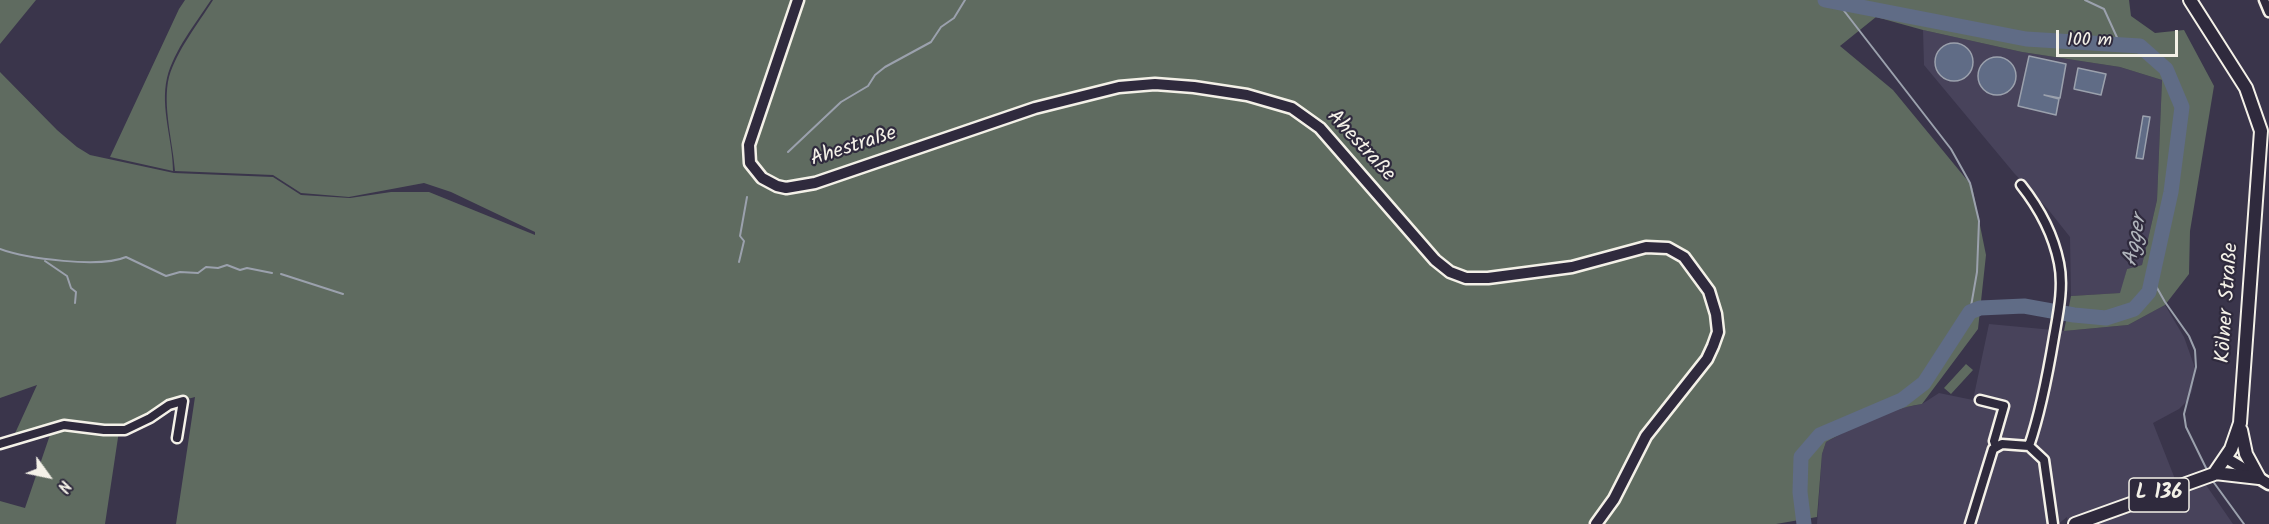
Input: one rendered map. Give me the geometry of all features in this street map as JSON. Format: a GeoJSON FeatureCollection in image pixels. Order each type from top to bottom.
{"type":"FeatureCollection","features":[{"type":"Feature","properties":{"kind":"main road","name":"Ahestraße"},"geometry":{"type":"LineString","coordinates":[[798,0],[749,145],[750,163],[762,178],[777,186],[786,188],[815,183],[1035,108],[1119,87],[1155,84],[1194,87],[1247,95],[1292,108],[1320,128],[1435,260],[1450,272],[1466,278],[1488,279],[1572,267],[1646,247],[1668,248],[1684,257],[1709,291],[1716,314],[1718,332],[1707,359],[1646,436],[1614,499],[1596,524]]}},
{"type":"Feature","properties":{"kind":"main road","name":"Kölner Straße"},"geometry":{"type":"LineString","coordinates":[[2190,0],[2248,94],[2261,131],[2264,165],[2240,423],[2226,458],[2212,475]]}},
{"type":"Feature","properties":{"kind":"main road"},"geometry":{"type":"LineString","coordinates":[[2240,423],[2246,454],[2264,481]]}},
{"type":"Feature","properties":{"kind":"main road"},"geometry":{"type":"LineString","coordinates":[[2226,458],[2264,481]]}},
{"type":"Feature","properties":{"kind":"main road"},"geometry":{"type":"LineString","coordinates":[[2212,475],[2264,481]]}},
{"type":"Feature","properties":{"kind":"main road","name":"L 136"},"geometry":{"type":"LineString","coordinates":[[2075,524],[2212,475]]}},
{"type":"Feature","properties":{"kind":"street"},"geometry":{"type":"LineString","coordinates":[[2264,0],[2269,12]]}},
{"type":"Feature","properties":{"kind":"street"},"geometry":{"type":"LineString","coordinates":[[2021,185],[2039,209],[2048,226],[2059,263],[2056,325],[2029,446]]}},
{"type":"Feature","properties":{"kind":"street"},"geometry":{"type":"LineString","coordinates":[[1980,400],[2004,406],[1994,441],[1996,447]]}},
{"type":"Feature","properties":{"kind":"street"},"geometry":{"type":"LineString","coordinates":[[0,444],[64,425],[125,430],[150,418],[169,405],[183,401],[177,438]]}},
{"type":"Feature","properties":{"kind":"street"},"geometry":{"type":"LineString","coordinates":[[1970,524],[1990,455],[1996,447],[2002,444],[2029,446],[2044,460],[2053,524]]}},
{"type":"Feature","properties":{"kind":"shaded area"},"geometry":{"type":"Polygon","coordinates":[[[1923,30],[2022,52],[2120,67],[2162,80],[2157,200],[2142,265],[2127,269],[2121,293],[2071,296],[2070,237],[1924,65],[1923,30]]]}},
{"type":"Feature","properties":{"kind":"shaded area"},"geometry":{"type":"Polygon","coordinates":[[[2165,305],[2184,337],[2195,368],[2192,391],[2187,401],[2179,409],[2153,423],[2175,479],[2197,472],[2233,524],[2068,524],[2067,517],[2058,524],[1817,524],[1822,454],[1826,442],[1873,416],[1922,404],[1939,393],[1973,400],[1989,324],[2064,331],[2128,325],[2165,305]]]}},
{"type":"Feature","properties":{"kind":"green space"},"geometry":{"type":"Polygon","coordinates":[[[0,0],[36,0],[0,44],[0,0]]]}},
{"type":"Feature","properties":{"kind":"green space"},"geometry":{"type":"Polygon","coordinates":[[[185,0],[211,0],[180,47],[167,78],[165,101],[173,171],[110,157],[179,9],[185,0]]]}},
{"type":"Feature","properties":{"kind":"green space"},"geometry":{"type":"Polygon","coordinates":[[[213,0],[2129,0],[2131,16],[2155,33],[2184,30],[2214,86],[2190,231],[2189,274],[2165,305],[2128,325],[2064,331],[2071,296],[2120,293],[2127,269],[2142,265],[2157,200],[2162,80],[2120,67],[2022,52],[1876,17],[1840,46],[1893,90],[1972,186],[1986,255],[1978,329],[1922,404],[1872,418],[1826,442],[1822,454],[1817,517],[1776,524],[176,524],[195,397],[169,404],[126,430],[64,424],[12,440],[37,385],[0,398],[0,72],[57,130],[90,155],[174,173],[273,177],[301,195],[350,198],[391,192],[429,192],[535,235],[535,232],[451,192],[424,183],[349,197],[301,193],[273,175],[175,171],[167,112],[169,77],[182,47],[213,0]]]}},
{"type":"Feature","properties":{"kind":"green space"},"geometry":{"type":"Polygon","coordinates":[[[1966,364],[1973,370],[1951,394],[1944,388],[1966,364]]]}},
{"type":"Feature","properties":{"kind":"green space"},"geometry":{"type":"Polygon","coordinates":[[[64,426],[119,431],[105,524],[0,524],[0,501],[25,508],[52,429],[64,426]]]}},
{"type":"Feature","properties":{"kind":"water"},"geometry":{"type":"Polygon","coordinates":[[[1954,43],[1968,48],[1973,62],[1968,76],[1954,81],[1940,76],[1935,62],[1940,48],[1954,43]]]}},
{"type":"Feature","properties":{"kind":"water"},"geometry":{"type":"Polygon","coordinates":[[[2029,56],[2066,64],[2060,98],[2044,95],[2059,99],[2056,115],[2018,106],[2029,56]]]}},
{"type":"Feature","properties":{"kind":"water"},"geometry":{"type":"Polygon","coordinates":[[[1997,57],[2011,62],[2016,76],[2011,90],[1997,95],[1983,90],[1978,76],[1983,62],[1997,57]]]}},
{"type":"Feature","properties":{"kind":"water"},"geometry":{"type":"Polygon","coordinates":[[[2078,68],[2106,74],[2101,95],[2074,89],[2078,68]]]}},
{"type":"Feature","properties":{"kind":"water"},"geometry":{"type":"Polygon","coordinates":[[[2143,116],[2150,117],[2143,159],[2136,158],[2143,116]]]}},
{"type":"Feature","properties":{"kind":"waterway"},"geometry":{"type":"LineString","coordinates":[[788,152],[841,102],[868,86],[875,75],[885,67],[931,42],[941,27],[954,18],[965,0]]}},
{"type":"Feature","properties":{"kind":"waterway","name":"Agger"},"geometry":{"type":"LineString","coordinates":[[1804,524],[1800,492],[1801,457],[1820,435],[1902,400],[1924,383],[1970,312],[1980,308],[2024,306],[2106,318],[2134,309],[2149,292],[2171,192],[2182,107],[2166,69],[2140,46],[2026,39],[1825,0]]}},
{"type":"Feature","properties":{"kind":"waterway"},"geometry":{"type":"LineString","coordinates":[[2085,0],[2104,9],[2120,44]]}},
{"type":"Feature","properties":{"kind":"waterway"},"geometry":{"type":"LineString","coordinates":[[1838,3],[1951,149],[1970,183],[1979,221],[1977,272],[1970,312]]}},
{"type":"Feature","properties":{"kind":"waterway"},"geometry":{"type":"LineString","coordinates":[[739,262],[744,241],[740,236],[747,197]]}},
{"type":"Feature","properties":{"kind":"waterway"},"geometry":{"type":"LineString","coordinates":[[0,249],[27,256],[63,261],[99,262],[126,257],[166,276],[180,272],[198,273],[206,267],[218,268],[227,265],[240,270],[247,268],[272,273]]}},
{"type":"Feature","properties":{"kind":"waterway"},"geometry":{"type":"LineString","coordinates":[[45,261],[67,276],[71,288],[76,292],[75,303]]}},
{"type":"Feature","properties":{"kind":"waterway"},"geometry":{"type":"LineString","coordinates":[[281,274],[343,294]]}},
{"type":"Feature","properties":{"kind":"waterway"},"geometry":{"type":"LineString","coordinates":[[2152,279],[2189,336],[2195,350],[2196,367],[2184,414],[2186,427],[2208,472]]}},
{"type":"Feature","properties":{"kind":"waterway"},"geometry":{"type":"LineString","coordinates":[[2212,480],[2244,524]]}}]}
